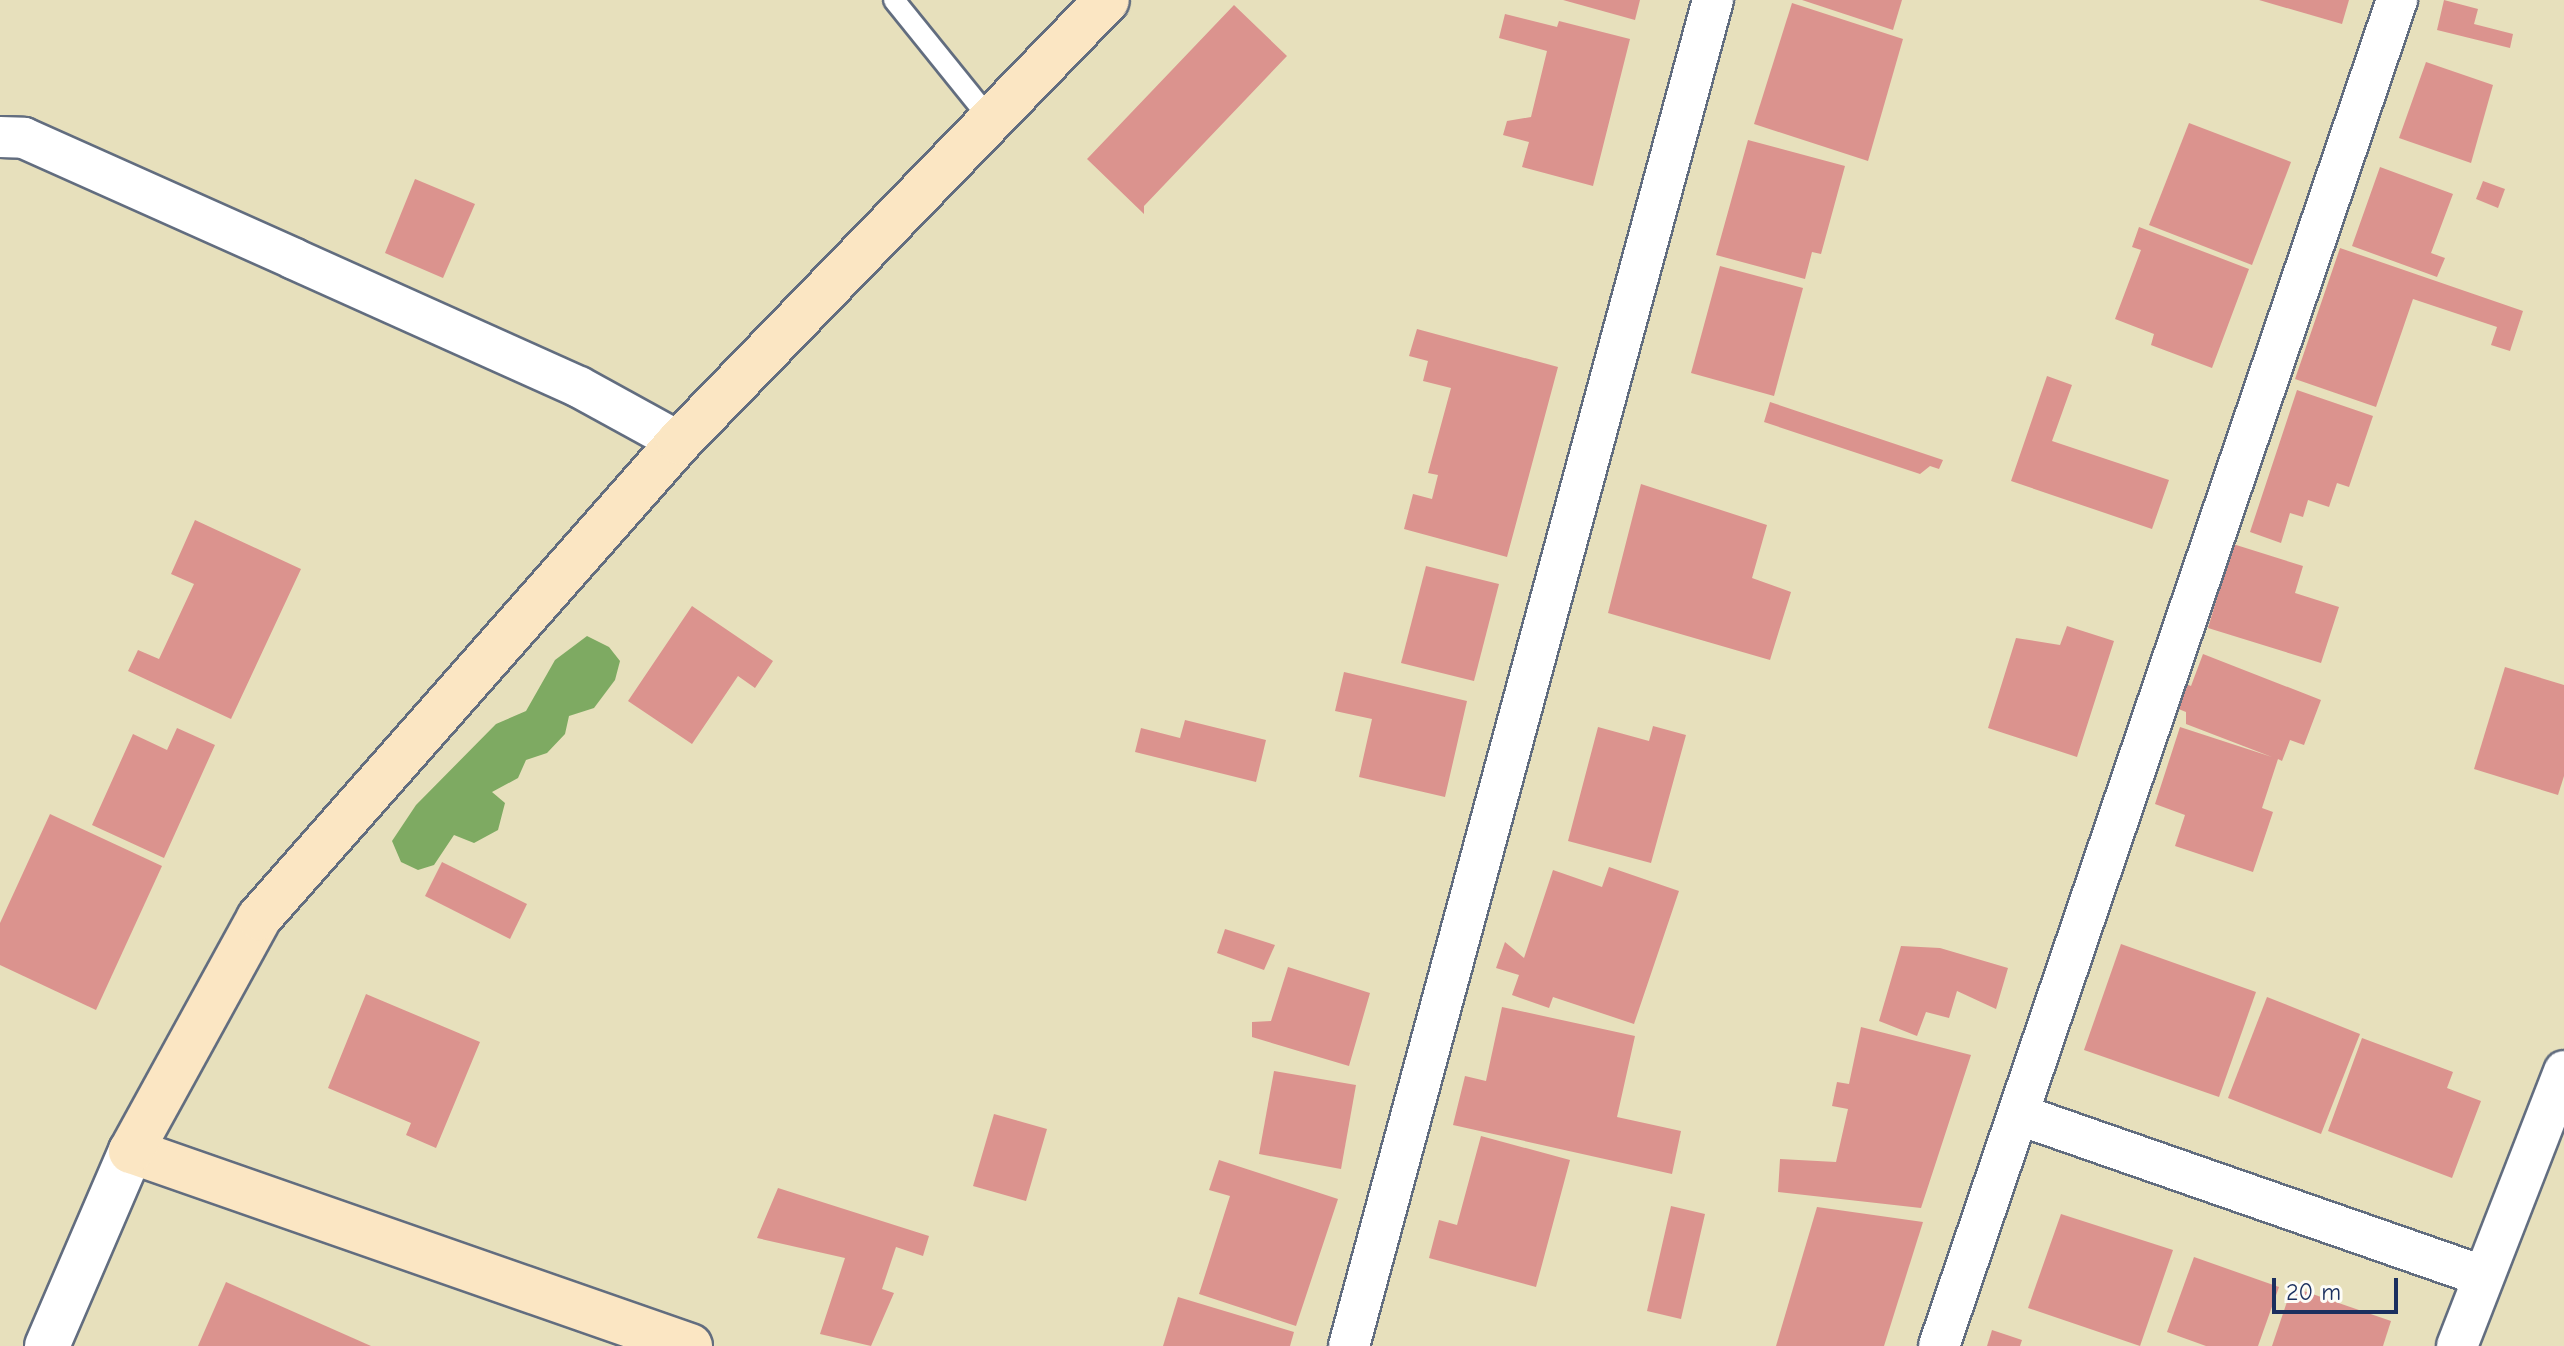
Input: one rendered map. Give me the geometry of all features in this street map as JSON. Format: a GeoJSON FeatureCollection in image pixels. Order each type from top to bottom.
{"type":"FeatureCollection","features":[{"type":"Feature","properties":{"kind":"main road"},"geometry":{"type":"LineString","coordinates":[[690,1346],[131,1151],[259,918],[679,442],[1107,0]]}},
{"type":"Feature","properties":{"kind":"street"},"geometry":{"type":"LineString","coordinates":[[1349,1346],[1713,0]]}},
{"type":"Feature","properties":{"kind":"street"},"geometry":{"type":"LineString","coordinates":[[1939,1346],[2397,0]]}},
{"type":"Feature","properties":{"kind":"street"},"geometry":{"type":"LineString","coordinates":[[0,137],[24,138],[337,278],[579,387],[679,442]]}},
{"type":"Feature","properties":{"kind":"street"},"geometry":{"type":"LineString","coordinates":[[2457,1346],[2564,1071]]}},
{"type":"Feature","properties":{"kind":"street"},"geometry":{"type":"LineString","coordinates":[[2020,1115],[2484,1277]]}},
{"type":"Feature","properties":{"kind":"street"},"geometry":{"type":"LineString","coordinates":[[47,1346],[131,1151]]}},
{"type":"Feature","properties":{"kind":"lane"},"geometry":{"type":"LineString","coordinates":[[894,0],[991,120]]}},
{"type":"Feature","properties":{"kind":"green space"},"geometry":{"type":"Polygon","coordinates":[[[587,636],[609,647],[620,661],[615,680],[594,708],[569,716],[565,734],[547,753],[526,760],[518,778],[492,792],[505,803],[498,830],[474,843],[454,835],[434,865],[418,870],[401,862],[392,841],[416,805],[496,724],[526,711],[555,660],[587,636]]]}},
{"type":"Feature","properties":{"kind":"building"},"geometry":{"type":"Polygon","coordinates":[[[1563,0],[1640,0],[1635,20],[1563,0]]]}},
{"type":"Feature","properties":{"kind":"building"},"geometry":{"type":"Polygon","coordinates":[[[1802,0],[1902,0],[1893,30],[1802,0]]]}},
{"type":"Feature","properties":{"kind":"building"},"geometry":{"type":"Polygon","coordinates":[[[2259,0],[2349,0],[2342,24],[2259,0]]]}},
{"type":"Feature","properties":{"kind":"building"},"geometry":{"type":"Polygon","coordinates":[[[2444,0],[2478,9],[2474,24],[2513,34],[2510,48],[2437,30],[2444,0]]]}},
{"type":"Feature","properties":{"kind":"building"},"geometry":{"type":"Polygon","coordinates":[[[1792,3],[1903,39],[1868,161],[1754,124],[1792,3]]]}},
{"type":"Feature","properties":{"kind":"building"},"geometry":{"type":"Polygon","coordinates":[[[1234,5],[1287,56],[1144,206],[1144,214],[1087,159],[1234,5]]]}},
{"type":"Feature","properties":{"kind":"building"},"geometry":{"type":"Polygon","coordinates":[[[1505,14],[1557,27],[1559,21],[1630,39],[1593,186],[1522,167],[1529,142],[1503,135],[1507,121],[1531,117],[1547,51],[1499,38],[1505,14]]]}},
{"type":"Feature","properties":{"kind":"building"},"geometry":{"type":"Polygon","coordinates":[[[2426,62],[2493,85],[2471,163],[2399,138],[2426,62]]]}},
{"type":"Feature","properties":{"kind":"building"},"geometry":{"type":"Polygon","coordinates":[[[2189,123],[2291,162],[2252,265],[2149,225],[2189,123]]]}},
{"type":"Feature","properties":{"kind":"building"},"geometry":{"type":"Polygon","coordinates":[[[1748,140],[1845,166],[1821,254],[1812,252],[1805,279],[1716,255],[1748,140]]]}},
{"type":"Feature","properties":{"kind":"building"},"geometry":{"type":"Polygon","coordinates":[[[2380,167],[2453,194],[2431,253],[2445,258],[2437,277],[2352,246],[2380,167]]]}},
{"type":"Feature","properties":{"kind":"building"},"geometry":{"type":"Polygon","coordinates":[[[415,179],[475,204],[443,278],[385,253],[415,179]]]}},
{"type":"Feature","properties":{"kind":"building"},"geometry":{"type":"Polygon","coordinates":[[[2483,181],[2505,189],[2498,208],[2476,199],[2483,181]]]}},
{"type":"Feature","properties":{"kind":"building"},"geometry":{"type":"Polygon","coordinates":[[[2139,227],[2249,269],[2212,368],[2151,345],[2154,334],[2115,319],[2141,250],[2132,247],[2139,227]]]}},
{"type":"Feature","properties":{"kind":"building"},"geometry":{"type":"Polygon","coordinates":[[[2340,248],[2523,311],[2510,351],[2491,345],[2497,327],[2413,299],[2376,407],[2295,379],[2340,248]]]}},
{"type":"Feature","properties":{"kind":"building"},"geometry":{"type":"Polygon","coordinates":[[[1720,266],[1803,288],[1774,396],[1691,373],[1720,266]]]}},
{"type":"Feature","properties":{"kind":"building"},"geometry":{"type":"Polygon","coordinates":[[[1417,329],[1558,367],[1507,557],[1404,529],[1413,494],[1432,499],[1438,475],[1428,473],[1451,388],[1423,381],[1428,361],[1409,356],[1417,329]]]}},
{"type":"Feature","properties":{"kind":"building"},"geometry":{"type":"Polygon","coordinates":[[[2047,376],[2072,385],[2052,441],[2169,480],[2152,529],[2011,481],[2047,376]]]}},
{"type":"Feature","properties":{"kind":"building"},"geometry":{"type":"Polygon","coordinates":[[[2297,390],[2373,416],[2349,487],[2337,483],[2329,507],[2308,500],[2303,517],[2290,513],[2281,543],[2250,532],[2297,390]]]}},
{"type":"Feature","properties":{"kind":"building"},"geometry":{"type":"Polygon","coordinates":[[[1770,402],[1943,460],[1939,469],[1930,466],[1920,474],[1764,422],[1770,402]]]}},
{"type":"Feature","properties":{"kind":"building"},"geometry":{"type":"Polygon","coordinates":[[[1641,484],[1767,525],[1752,578],[1791,592],[1770,660],[1608,613],[1641,484]]]}},
{"type":"Feature","properties":{"kind":"building"},"geometry":{"type":"Polygon","coordinates":[[[195,520],[301,569],[231,719],[128,671],[138,650],[159,659],[194,584],[171,574],[195,520]]]}},
{"type":"Feature","properties":{"kind":"building"},"geometry":{"type":"Polygon","coordinates":[[[2233,544],[2303,566],[2295,593],[2339,607],[2321,663],[2208,628],[2233,544]]]}},
{"type":"Feature","properties":{"kind":"building"},"geometry":{"type":"Polygon","coordinates":[[[1426,566],[1499,584],[1474,681],[1401,663],[1426,566]]]}},
{"type":"Feature","properties":{"kind":"building"},"geometry":{"type":"Polygon","coordinates":[[[692,606],[773,661],[755,688],[738,676],[692,744],[628,701],[692,606]]]}},
{"type":"Feature","properties":{"kind":"building"},"geometry":{"type":"Polygon","coordinates":[[[2067,626],[2114,641],[2077,757],[1988,728],[2016,638],[2060,645],[2067,626]]]}},
{"type":"Feature","properties":{"kind":"building"},"geometry":{"type":"Polygon","coordinates":[[[2203,654],[2321,700],[2304,745],[2290,740],[2282,761],[2278,759],[2262,808],[2273,812],[2253,872],[2175,846],[2185,815],[2155,804],[2180,727],[2272,757],[2186,724],[2186,712],[2166,704],[2175,680],[2191,686],[2203,654]]]}},
{"type":"Feature","properties":{"kind":"building"},"geometry":{"type":"Polygon","coordinates":[[[2505,667],[2564,685],[2564,776],[2558,795],[2474,769],[2505,667]]]}},
{"type":"Feature","properties":{"kind":"building"},"geometry":{"type":"Polygon","coordinates":[[[1344,672],[1467,701],[1445,797],[1359,777],[1372,719],[1335,711],[1344,672]]]}},
{"type":"Feature","properties":{"kind":"building"},"geometry":{"type":"Polygon","coordinates":[[[1185,720],[1266,740],[1256,782],[1135,752],[1141,728],[1180,738],[1185,720]]]}},
{"type":"Feature","properties":{"kind":"building"},"geometry":{"type":"Polygon","coordinates":[[[1653,726],[1686,735],[1651,863],[1568,841],[1598,727],[1649,741],[1653,726]]]}},
{"type":"Feature","properties":{"kind":"building"},"geometry":{"type":"Polygon","coordinates":[[[177,728],[215,745],[164,858],[92,825],[133,734],[167,750],[177,728]]]}},
{"type":"Feature","properties":{"kind":"building"},"geometry":{"type":"Polygon","coordinates":[[[50,814],[162,866],[96,1010],[0,965],[0,923],[50,814]]]}},
{"type":"Feature","properties":{"kind":"building"},"geometry":{"type":"Polygon","coordinates":[[[442,862],[527,904],[510,939],[425,896],[442,862]]]}},
{"type":"Feature","properties":{"kind":"building"},"geometry":{"type":"Polygon","coordinates":[[[1609,867],[1679,891],[1634,1024],[1553,997],[1549,1008],[1512,995],[1519,975],[1496,968],[1505,942],[1524,958],[1553,870],[1602,887],[1609,867]]]}},
{"type":"Feature","properties":{"kind":"building"},"geometry":{"type":"Polygon","coordinates":[[[1225,929],[1275,945],[1264,970],[1217,953],[1225,929]]]}},
{"type":"Feature","properties":{"kind":"building"},"geometry":{"type":"Polygon","coordinates":[[[2121,944],[2256,992],[2219,1097],[2084,1050],[2121,944]]]}},
{"type":"Feature","properties":{"kind":"building"},"geometry":{"type":"Polygon","coordinates":[[[1901,946],[1940,948],[2008,968],[1996,1009],[1957,991],[1949,1018],[1926,1012],[1917,1036],[1879,1021],[1901,946]]]}},
{"type":"Feature","properties":{"kind":"building"},"geometry":{"type":"Polygon","coordinates":[[[1288,967],[1370,993],[1349,1066],[1252,1037],[1252,1022],[1271,1021],[1288,967]]]}},
{"type":"Feature","properties":{"kind":"building"},"geometry":{"type":"Polygon","coordinates":[[[366,994],[480,1042],[436,1148],[406,1135],[411,1123],[328,1088],[366,994]]]}},
{"type":"Feature","properties":{"kind":"building"},"geometry":{"type":"Polygon","coordinates":[[[2267,997],[2360,1034],[2321,1134],[2228,1098],[2267,997]]]}},
{"type":"Feature","properties":{"kind":"building"},"geometry":{"type":"Polygon","coordinates":[[[1502,1007],[1635,1036],[1617,1117],[1681,1131],[1672,1174],[1453,1125],[1465,1076],[1486,1081],[1502,1007]]]}},
{"type":"Feature","properties":{"kind":"building"},"geometry":{"type":"Polygon","coordinates":[[[1861,1027],[1971,1055],[1921,1208],[1778,1192],[1780,1159],[1836,1162],[1848,1109],[1832,1106],[1837,1082],[1849,1084],[1861,1027]]]}},
{"type":"Feature","properties":{"kind":"building"},"geometry":{"type":"Polygon","coordinates":[[[2362,1038],[2453,1072],[2447,1088],[2481,1101],[2452,1178],[2328,1131],[2362,1038]]]}},
{"type":"Feature","properties":{"kind":"building"},"geometry":{"type":"Polygon","coordinates":[[[1274,1071],[1356,1085],[1341,1169],[1259,1154],[1274,1071]]]}},
{"type":"Feature","properties":{"kind":"building"},"geometry":{"type":"Polygon","coordinates":[[[994,1114],[1047,1129],[1026,1201],[973,1186],[994,1114]]]}},
{"type":"Feature","properties":{"kind":"building"},"geometry":{"type":"Polygon","coordinates":[[[1481,1136],[1570,1160],[1536,1287],[1429,1258],[1439,1220],[1457,1225],[1481,1136]]]}},
{"type":"Feature","properties":{"kind":"building"},"geometry":{"type":"Polygon","coordinates":[[[1219,1160],[1338,1199],[1296,1326],[1199,1294],[1230,1196],[1209,1190],[1219,1160]]]}},
{"type":"Feature","properties":{"kind":"building"},"geometry":{"type":"Polygon","coordinates":[[[778,1188],[929,1236],[923,1256],[896,1247],[882,1289],[894,1293],[871,1346],[820,1334],[845,1258],[757,1238],[778,1188]]]}},
{"type":"Feature","properties":{"kind":"building"},"geometry":{"type":"Polygon","coordinates":[[[1671,1206],[1705,1214],[1681,1319],[1647,1311],[1671,1206]]]}},
{"type":"Feature","properties":{"kind":"building"},"geometry":{"type":"Polygon","coordinates":[[[1817,1207],[1923,1222],[1884,1346],[1776,1346],[1817,1207]]]}},
{"type":"Feature","properties":{"kind":"building"},"geometry":{"type":"Polygon","coordinates":[[[2061,1214],[2173,1250],[2140,1346],[2028,1308],[2061,1214]]]}},
{"type":"Feature","properties":{"kind":"building"},"geometry":{"type":"Polygon","coordinates":[[[2194,1257],[2279,1287],[2258,1346],[2206,1346],[2167,1332],[2194,1257]]]}},
{"type":"Feature","properties":{"kind":"building"},"geometry":{"type":"Polygon","coordinates":[[[226,1282],[371,1346],[198,1346],[226,1282]]]}},
{"type":"Feature","properties":{"kind":"building"},"geometry":{"type":"Polygon","coordinates":[[[2292,1287],[2391,1321],[2383,1346],[2272,1346],[2292,1287]]]}},
{"type":"Feature","properties":{"kind":"building"},"geometry":{"type":"Polygon","coordinates":[[[1178,1297],[1294,1332],[1290,1346],[1163,1346],[1178,1297]]]}},
{"type":"Feature","properties":{"kind":"building"},"geometry":{"type":"Polygon","coordinates":[[[1992,1330],[2022,1340],[2020,1346],[1987,1346],[1992,1330]]]}}]}
